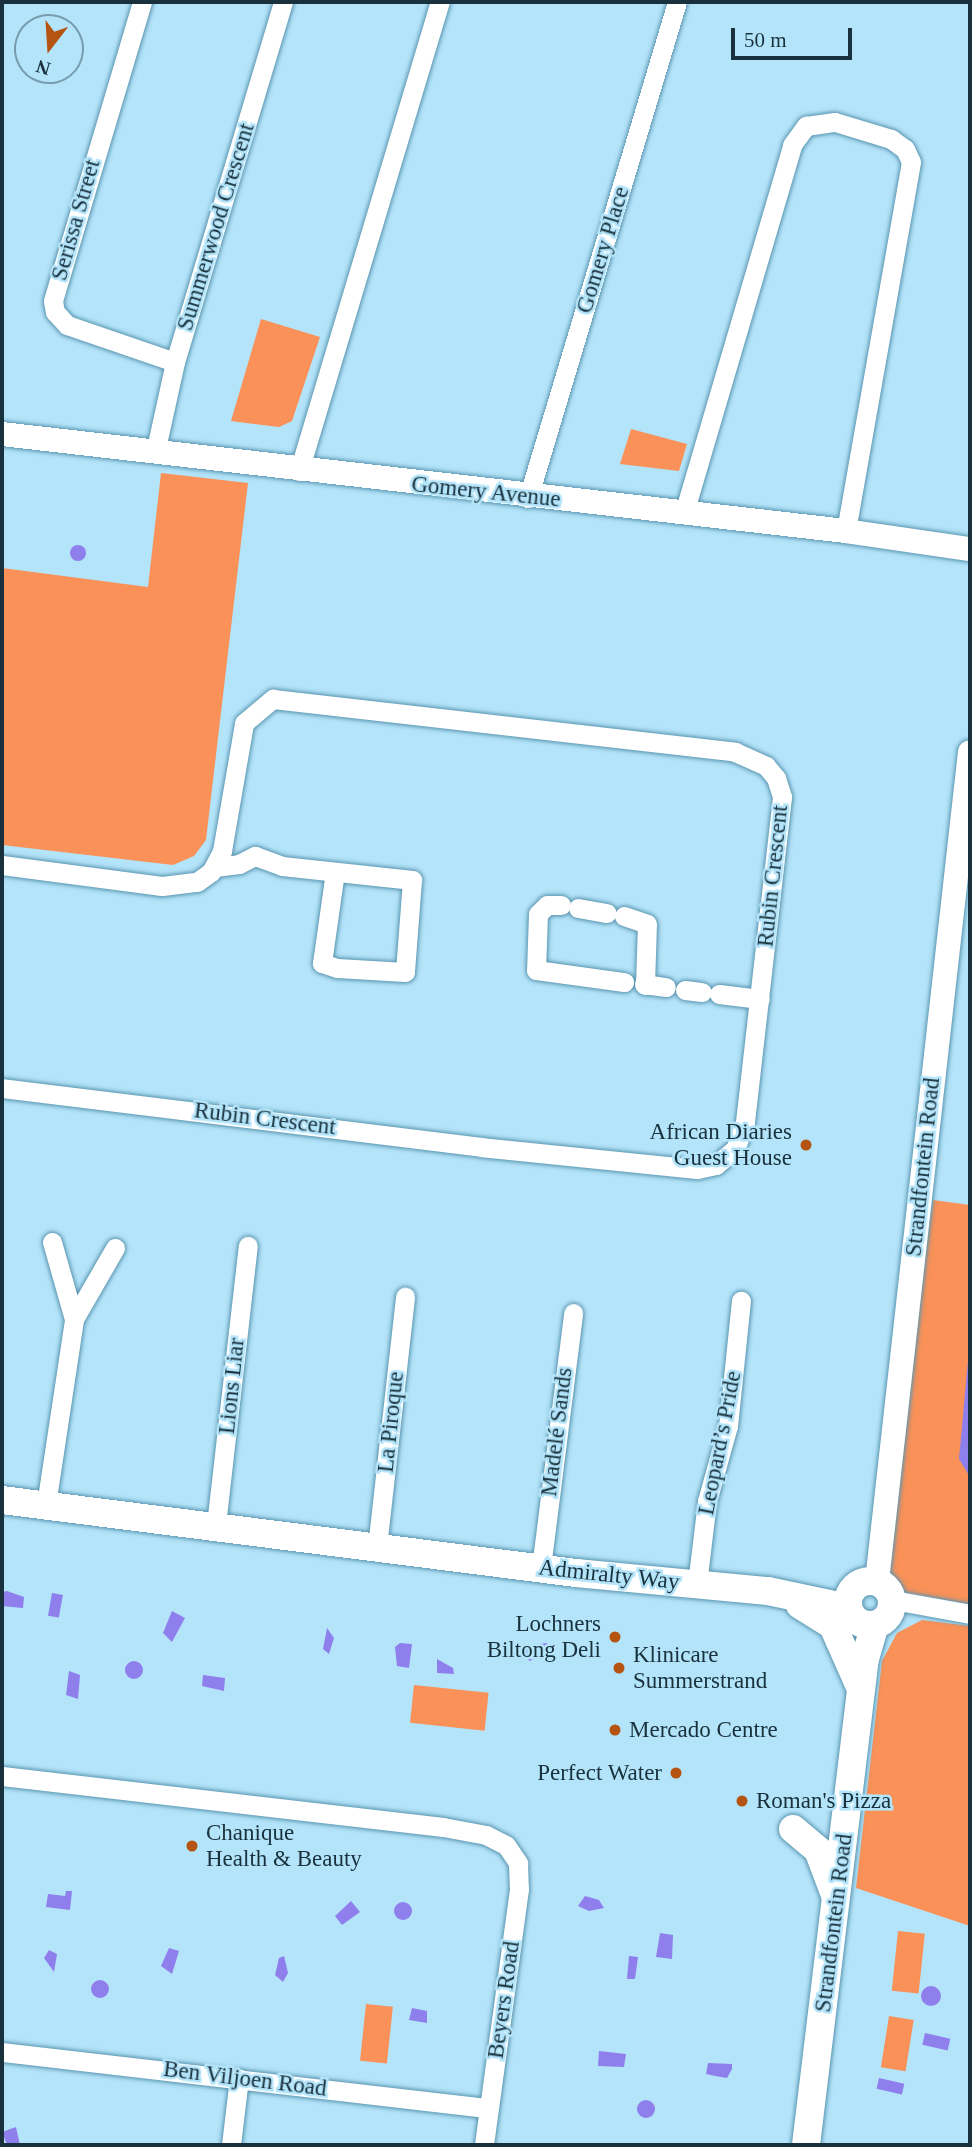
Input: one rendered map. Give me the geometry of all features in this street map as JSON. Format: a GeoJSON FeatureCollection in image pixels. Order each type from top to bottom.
{"type":"FeatureCollection","features":[{"type":"Feature","properties":{"kind":"main road","name":"Admiralty Way"},"geometry":{"type":"LineString","coordinates":[[2,1500],[375,1544],[542,1560],[697,1579],[870,1606]]}},
{"type":"Feature","properties":{"kind":"main road","name":"Admiralty Way"},"geometry":{"type":"LineString","coordinates":[[697,1579],[870,1606]]}},
{"type":"Feature","properties":{"kind":"main road"},"geometry":{"type":"LineString","coordinates":[[768,1591],[833,1626],[861,1689]]}},
{"type":"Feature","properties":{"kind":"main road","name":"Strandfontein Road"},"geometry":{"type":"LineString","coordinates":[[806,2145],[837,1905],[870,1606]]}},
{"type":"Feature","properties":{"kind":"main road"},"geometry":{"type":"LineString","coordinates":[[793,1829],[818,1850],[837,1905]]}},
{"type":"Feature","properties":{"kind":"street","name":"Serissa Street"},"geometry":{"type":"LineString","coordinates":[[142,2],[53,300],[55,312],[67,325],[175,362]]}},
{"type":"Feature","properties":{"kind":"street","name":"Summerwood Crescent"},"geometry":{"type":"LineString","coordinates":[[155,453],[175,362],[283,2]]}},
{"type":"Feature","properties":{"kind":"street"},"geometry":{"type":"LineString","coordinates":[[299,471],[440,2]]}},
{"type":"Feature","properties":{"kind":"street","name":"Gomery Place"},"geometry":{"type":"LineString","coordinates":[[528,498],[677,2]]}},
{"type":"Feature","properties":{"kind":"street"},"geometry":{"type":"LineString","coordinates":[[684,513],[792,145],[806,126],[835,122],[891,139],[905,149],[911,162],[846,531]]}},
{"type":"Feature","properties":{"kind":"street","name":"Gomery Avenue"},"geometry":{"type":"LineString","coordinates":[[2,434],[528,498],[846,531],[970,549]]}},
{"type":"Feature","properties":{"kind":"street","name":"Rubin Crescent"},"geometry":{"type":"LineString","coordinates":[[2,1088],[697,1169],[724,1159],[741,1136],[760,999],[782,797],[766,766],[735,752],[273,699],[250,715],[241,733],[225,834],[215,867]]}},
{"type":"Feature","properties":{"kind":"street","name":"Strandfontein Road"},"geometry":{"type":"LineString","coordinates":[[870,1606],[970,752]]}},
{"type":"Feature","properties":{"kind":"street"},"geometry":{"type":"LineString","coordinates":[[2,865],[171,887],[197,882],[215,867],[239,864],[255,856],[274,865],[335,872],[413,881],[405,972],[337,968],[322,963],[335,872]]}},
{"type":"Feature","properties":{"kind":"street"},"geometry":{"type":"LineString","coordinates":[[638,984],[648,924],[570,907],[547,905],[538,914],[536,970],[638,984],[760,999]]}},
{"type":"Feature","properties":{"kind":"street"},"geometry":{"type":"LineString","coordinates":[[52,1242],[74,1319]]}},
{"type":"Feature","properties":{"kind":"street","name":"Lions Liar"},"geometry":{"type":"LineString","coordinates":[[216,1525],[248,1246]]}},
{"type":"Feature","properties":{"kind":"street"},"geometry":{"type":"LineString","coordinates":[[46,1505],[74,1319],[115,1248]]}},
{"type":"Feature","properties":{"kind":"street","name":"La Piroque"},"geometry":{"type":"LineString","coordinates":[[375,1544],[405,1297]]}},
{"type":"Feature","properties":{"kind":"street","name":"Leopard’s Pride"},"geometry":{"type":"LineString","coordinates":[[697,1579],[707,1501],[728,1426],[741,1301]]}},
{"type":"Feature","properties":{"kind":"street","name":"Madelé Sands"},"geometry":{"type":"LineString","coordinates":[[542,1560],[573,1313]]}},
{"type":"Feature","properties":{"kind":"street","name":"Admiralty Way"},"geometry":{"type":"LineString","coordinates":[[870,1606],[970,1614]]}},
{"type":"Feature","properties":{"kind":"street","name":"Beyers Road"},"geometry":{"type":"LineString","coordinates":[[2,1776],[443,1827],[493,1837],[514,1856],[519,1889],[484,2145]]}},
{"type":"Feature","properties":{"kind":"street","name":"Ben Viljoen Road"},"geometry":{"type":"LineString","coordinates":[[2,2052],[488,2108]]}},
{"type":"Feature","properties":{"kind":"street"},"geometry":{"type":"LineString","coordinates":[[231,2145],[239,2078]]}},
{"type":"Feature","properties":{"kind":"shaded area"},"geometry":{"type":"Polygon","coordinates":[[[261,319],[320,337],[292,421],[279,427],[231,421],[261,319]]]}},
{"type":"Feature","properties":{"kind":"shaded area"},"geometry":{"type":"Polygon","coordinates":[[[631,429],[687,444],[679,471],[620,464],[631,429]]]}},
{"type":"Feature","properties":{"kind":"shaded area"},"geometry":{"type":"Polygon","coordinates":[[[161,473],[248,483],[206,840],[194,856],[173,865],[2,845],[2,568],[148,587],[161,473]]]}},
{"type":"Feature","properties":{"kind":"shaded area"},"geometry":{"type":"Polygon","coordinates":[[[78,545],[84,547],[84,559],[78,561],[72,559],[70,553],[72,547],[78,545]]]}},
{"type":"Feature","properties":{"kind":"shaded area"},"geometry":{"type":"Polygon","coordinates":[[[933,1200],[970,1205],[970,1604],[900,1592],[886,1573],[884,1560],[933,1200]]]}},
{"type":"Feature","properties":{"kind":"shaded area"},"geometry":{"type":"Polygon","coordinates":[[[970,1339],[970,1477],[959,1459],[970,1339]]]}},
{"type":"Feature","properties":{"kind":"shaded area"},"geometry":{"type":"Polygon","coordinates":[[[2,1592],[24,1597],[23,1608],[2,1606],[2,1592]]]}},
{"type":"Feature","properties":{"kind":"shaded area"},"geometry":{"type":"Polygon","coordinates":[[[52,1593],[63,1595],[59,1618],[48,1616],[52,1593]]]}},
{"type":"Feature","properties":{"kind":"shaded area"},"geometry":{"type":"Polygon","coordinates":[[[172,1611],[185,1618],[172,1642],[163,1633],[172,1611]]]}},
{"type":"Feature","properties":{"kind":"shaded area"},"geometry":{"type":"Polygon","coordinates":[[[922,1620],[970,1626],[970,1926],[856,1888],[882,1661],[897,1633],[922,1620]]]}},
{"type":"Feature","properties":{"kind":"shaded area"},"geometry":{"type":"Polygon","coordinates":[[[327,1628],[334,1638],[329,1654],[323,1649],[327,1628]]]}},
{"type":"Feature","properties":{"kind":"shaded area"},"geometry":{"type":"Polygon","coordinates":[[[400,1643],[412,1644],[409,1668],[397,1666],[395,1647],[400,1643]]]}},
{"type":"Feature","properties":{"kind":"shaded area"},"geometry":{"type":"Polygon","coordinates":[[[547,1643],[550,1654],[529,1661],[525,1650],[528,1646],[547,1643]]]}},
{"type":"Feature","properties":{"kind":"shaded area"},"geometry":{"type":"Polygon","coordinates":[[[437,1659],[453,1668],[454,1674],[437,1673],[437,1659]]]}},
{"type":"Feature","properties":{"kind":"shaded area"},"geometry":{"type":"Polygon","coordinates":[[[134,1661],[140,1664],[143,1670],[140,1676],[134,1679],[128,1676],[125,1670],[128,1664],[134,1661]]]}},
{"type":"Feature","properties":{"kind":"shaded area"},"geometry":{"type":"Polygon","coordinates":[[[69,1671],[80,1675],[78,1699],[66,1695],[69,1671]]]}},
{"type":"Feature","properties":{"kind":"shaded area"},"geometry":{"type":"Polygon","coordinates":[[[203,1675],[225,1678],[224,1691],[202,1686],[203,1675]]]}},
{"type":"Feature","properties":{"kind":"shaded area"},"geometry":{"type":"Polygon","coordinates":[[[414,1685],[489,1693],[485,1731],[410,1723],[414,1685]]]}},
{"type":"Feature","properties":{"kind":"shaded area"},"geometry":{"type":"Polygon","coordinates":[[[66,1891],[72,1891],[70,1910],[46,1907],[48,1894],[65,1896],[66,1891]]]}},
{"type":"Feature","properties":{"kind":"shaded area"},"geometry":{"type":"Polygon","coordinates":[[[585,1896],[599,1900],[604,1908],[589,1911],[578,1906],[585,1896]]]}},
{"type":"Feature","properties":{"kind":"shaded area"},"geometry":{"type":"Polygon","coordinates":[[[351,1901],[360,1912],[342,1925],[335,1916],[351,1901]]]}},
{"type":"Feature","properties":{"kind":"shaded area"},"geometry":{"type":"Polygon","coordinates":[[[403,1902],[411,1907],[412,1911],[407,1919],[403,1920],[395,1915],[394,1911],[399,1903],[403,1902]]]}},
{"type":"Feature","properties":{"kind":"shaded area"},"geometry":{"type":"Polygon","coordinates":[[[898,1931],[925,1934],[919,1993],[892,1991],[898,1931]]]}},
{"type":"Feature","properties":{"kind":"shaded area"},"geometry":{"type":"Polygon","coordinates":[[[660,1933],[673,1935],[672,1959],[656,1957],[660,1933]]]}},
{"type":"Feature","properties":{"kind":"shaded area"},"geometry":{"type":"Polygon","coordinates":[[[169,1948],[179,1951],[172,1974],[161,1966],[169,1948]]]}},
{"type":"Feature","properties":{"kind":"shaded area"},"geometry":{"type":"Polygon","coordinates":[[[49,1950],[57,1954],[54,1972],[44,1958],[49,1950]]]}},
{"type":"Feature","properties":{"kind":"shaded area"},"geometry":{"type":"Polygon","coordinates":[[[284,1956],[288,1973],[283,1982],[275,1975],[279,1958],[284,1956]]]}},
{"type":"Feature","properties":{"kind":"shaded area"},"geometry":{"type":"Polygon","coordinates":[[[629,1956],[638,1957],[635,1979],[627,1979],[629,1956]]]}},
{"type":"Feature","properties":{"kind":"shaded area"},"geometry":{"type":"Polygon","coordinates":[[[100,1980],[106,1983],[109,1989],[106,1995],[100,1998],[94,1995],[91,1989],[94,1983],[100,1980]]]}},
{"type":"Feature","properties":{"kind":"shaded area"},"geometry":{"type":"Polygon","coordinates":[[[931,1986],[938,1989],[941,1996],[938,2003],[931,2006],[924,2003],[921,1996],[924,1989],[931,1986]]]}},
{"type":"Feature","properties":{"kind":"shaded area"},"geometry":{"type":"Polygon","coordinates":[[[366,2004],[393,2007],[387,2064],[360,2061],[366,2004]]]}},
{"type":"Feature","properties":{"kind":"shaded area"},"geometry":{"type":"Polygon","coordinates":[[[412,2008],[427,2011],[427,2023],[409,2020],[412,2008]]]}},
{"type":"Feature","properties":{"kind":"shaded area"},"geometry":{"type":"Polygon","coordinates":[[[889,2016],[914,2020],[906,2071],[881,2067],[889,2016]]]}},
{"type":"Feature","properties":{"kind":"shaded area"},"geometry":{"type":"Polygon","coordinates":[[[925,2033],[950,2039],[948,2051],[922,2045],[925,2033]]]}},
{"type":"Feature","properties":{"kind":"shaded area"},"geometry":{"type":"Polygon","coordinates":[[[599,2051],[626,2054],[624,2067],[598,2066],[599,2051]]]}},
{"type":"Feature","properties":{"kind":"shaded area"},"geometry":{"type":"Polygon","coordinates":[[[708,2063],[732,2064],[732,2069],[727,2078],[706,2074],[708,2063]]]}},
{"type":"Feature","properties":{"kind":"shaded area"},"geometry":{"type":"Polygon","coordinates":[[[879,2078],[904,2084],[902,2095],[877,2089],[879,2078]]]}},
{"type":"Feature","properties":{"kind":"shaded area"},"geometry":{"type":"Polygon","coordinates":[[[642,2100],[650,2100],[655,2109],[653,2116],[642,2118],[637,2113],[637,2105],[642,2100]]]}},
{"type":"Feature","properties":{"kind":"shaded area"},"geometry":{"type":"Polygon","coordinates":[[[16,2127],[20,2145],[7,2145],[2,2132],[16,2127]]]}},
{"type":"Feature","properties":{"kind":"place","name":"African Diaries Guest House"},"geometry":{"type":"Point","coordinates":[806,1145]}},
{"type":"Feature","properties":{"kind":"place","name":"Lochners Biltong Deli"},"geometry":{"type":"Point","coordinates":[615,1637]}},
{"type":"Feature","properties":{"kind":"place","name":"Klinicare Summerstrand"},"geometry":{"type":"Point","coordinates":[619,1668]}},
{"type":"Feature","properties":{"kind":"place","name":"Mercado Centre"},"geometry":{"type":"Point","coordinates":[615,1730]}},
{"type":"Feature","properties":{"kind":"place","name":"Perfect Water"},"geometry":{"type":"Point","coordinates":[676,1773]}},
{"type":"Feature","properties":{"kind":"place","name":"Roman's Pizza"},"geometry":{"type":"Point","coordinates":[742,1801]}},
{"type":"Feature","properties":{"kind":"place","name":"Chanique Health & Beauty"},"geometry":{"type":"Point","coordinates":[192,1846]}}]}
